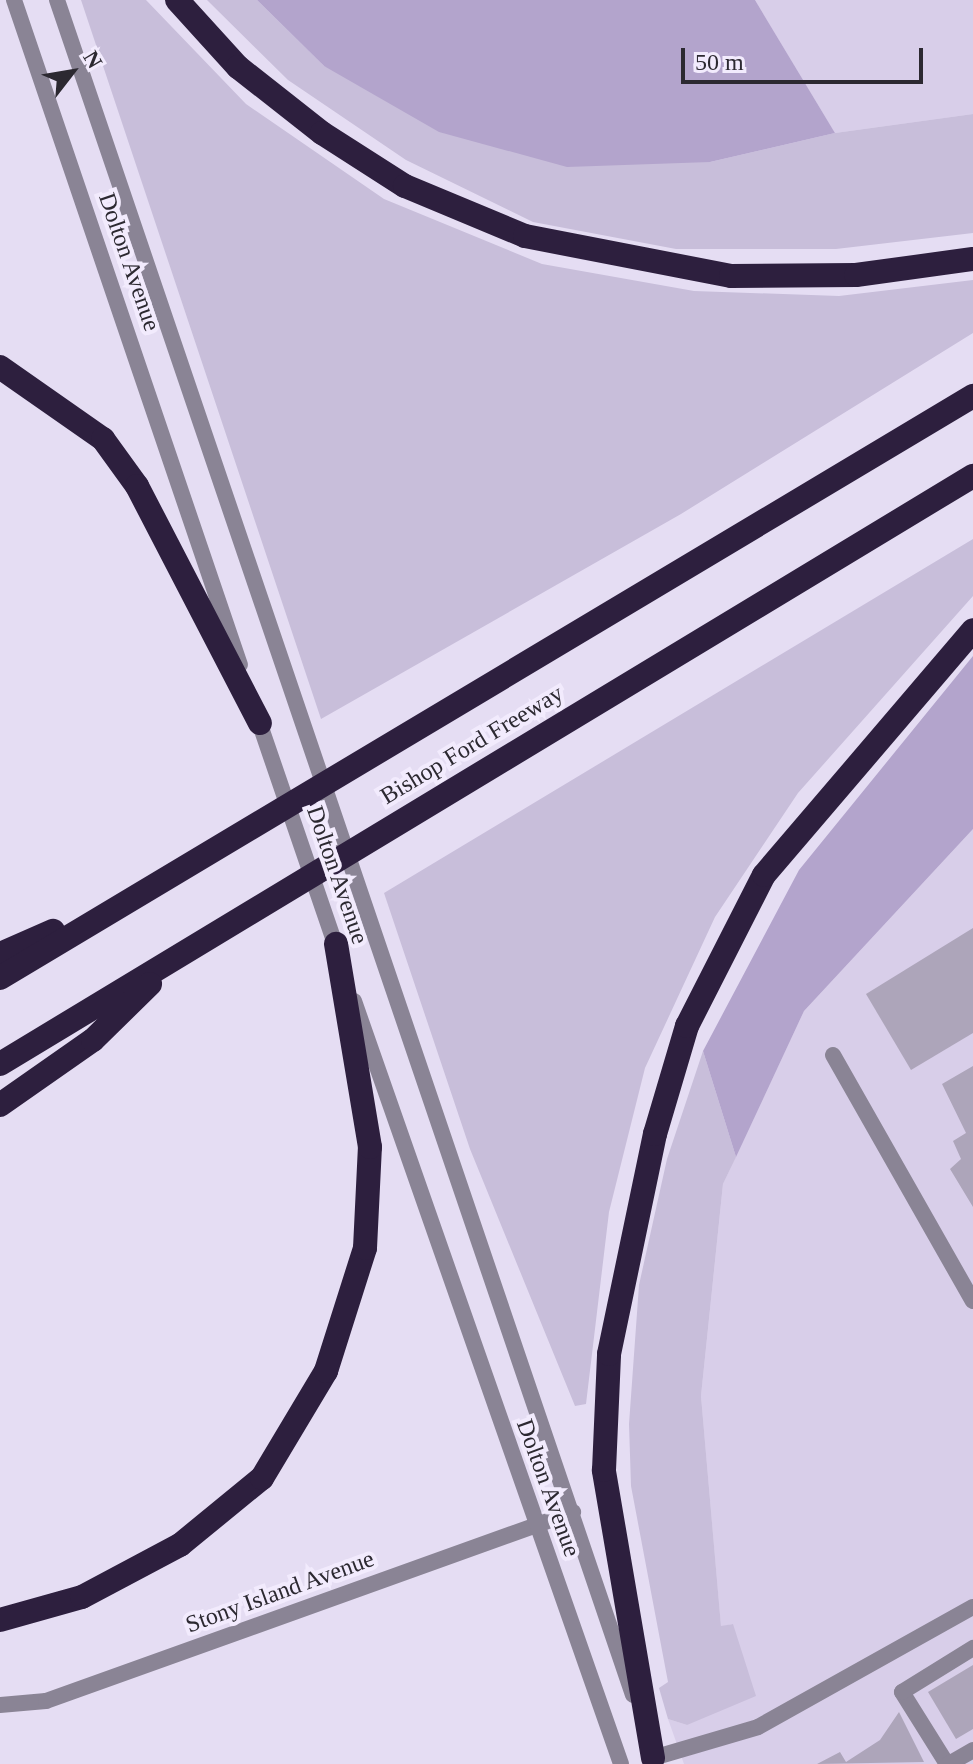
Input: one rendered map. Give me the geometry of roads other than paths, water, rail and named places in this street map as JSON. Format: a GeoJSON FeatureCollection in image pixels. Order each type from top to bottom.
{"type":"FeatureCollection","features":[{"type":"Feature","properties":{"kind":"highway"},"geometry":{"type":"LineString","coordinates":[[177,0],[238,67],[322,133],[405,186],[525,236],[731,276],[856,275],[973,259]]}},
{"type":"Feature","properties":{"kind":"highway"},"geometry":{"type":"LineString","coordinates":[[0,367],[103,439],[137,486],[260,723]]}},
{"type":"Feature","properties":{"kind":"highway","name":"Bishop Ford Freeway"},"geometry":{"type":"LineString","coordinates":[[0,978],[408,730],[973,396]]}},
{"type":"Feature","properties":{"kind":"highway","name":"Bishop Ford Freeway"},"geometry":{"type":"LineString","coordinates":[[0,1064],[973,476]]}},
{"type":"Feature","properties":{"kind":"highway"},"geometry":{"type":"LineString","coordinates":[[654,1761],[604,1470],[609,1354],[655,1134],[687,1026],[764,875],[973,630]]}},
{"type":"Feature","properties":{"kind":"highway"},"geometry":{"type":"LineString","coordinates":[[0,954],[140,892]]}},
{"type":"Feature","properties":{"kind":"highway"},"geometry":{"type":"LineString","coordinates":[[0,1620],[82,1597],[180,1545],[262,1478],[326,1371],[365,1248],[370,1147],[336,944]]}},
{"type":"Feature","properties":{"kind":"highway"},"geometry":{"type":"LineString","coordinates":[[0,1105],[93,1040],[178,956]]}},
{"type":"Feature","properties":{"kind":"street","name":"Dolton Avenue"},"geometry":{"type":"LineString","coordinates":[[14,0],[536,1526],[621,1764]]}},
{"type":"Feature","properties":{"kind":"street","name":"Dolton Avenue"},"geometry":{"type":"LineString","coordinates":[[57,0],[573,1512],[654,1761]]}},
{"type":"Feature","properties":{"kind":"street"},"geometry":{"type":"LineString","coordinates":[[833,1055],[973,1301]]}},
{"type":"Feature","properties":{"kind":"street","name":"Stony Island Avenue"},"geometry":{"type":"LineString","coordinates":[[0,1705],[46,1701],[573,1512]]}},
{"type":"Feature","properties":{"kind":"street"},"geometry":{"type":"LineString","coordinates":[[654,1761],[758,1727],[973,1607]]}},
{"type":"Feature","properties":{"kind":"street"},"geometry":{"type":"LineString","coordinates":[[973,1648],[902,1692],[948,1764],[973,1750]]}}]}
